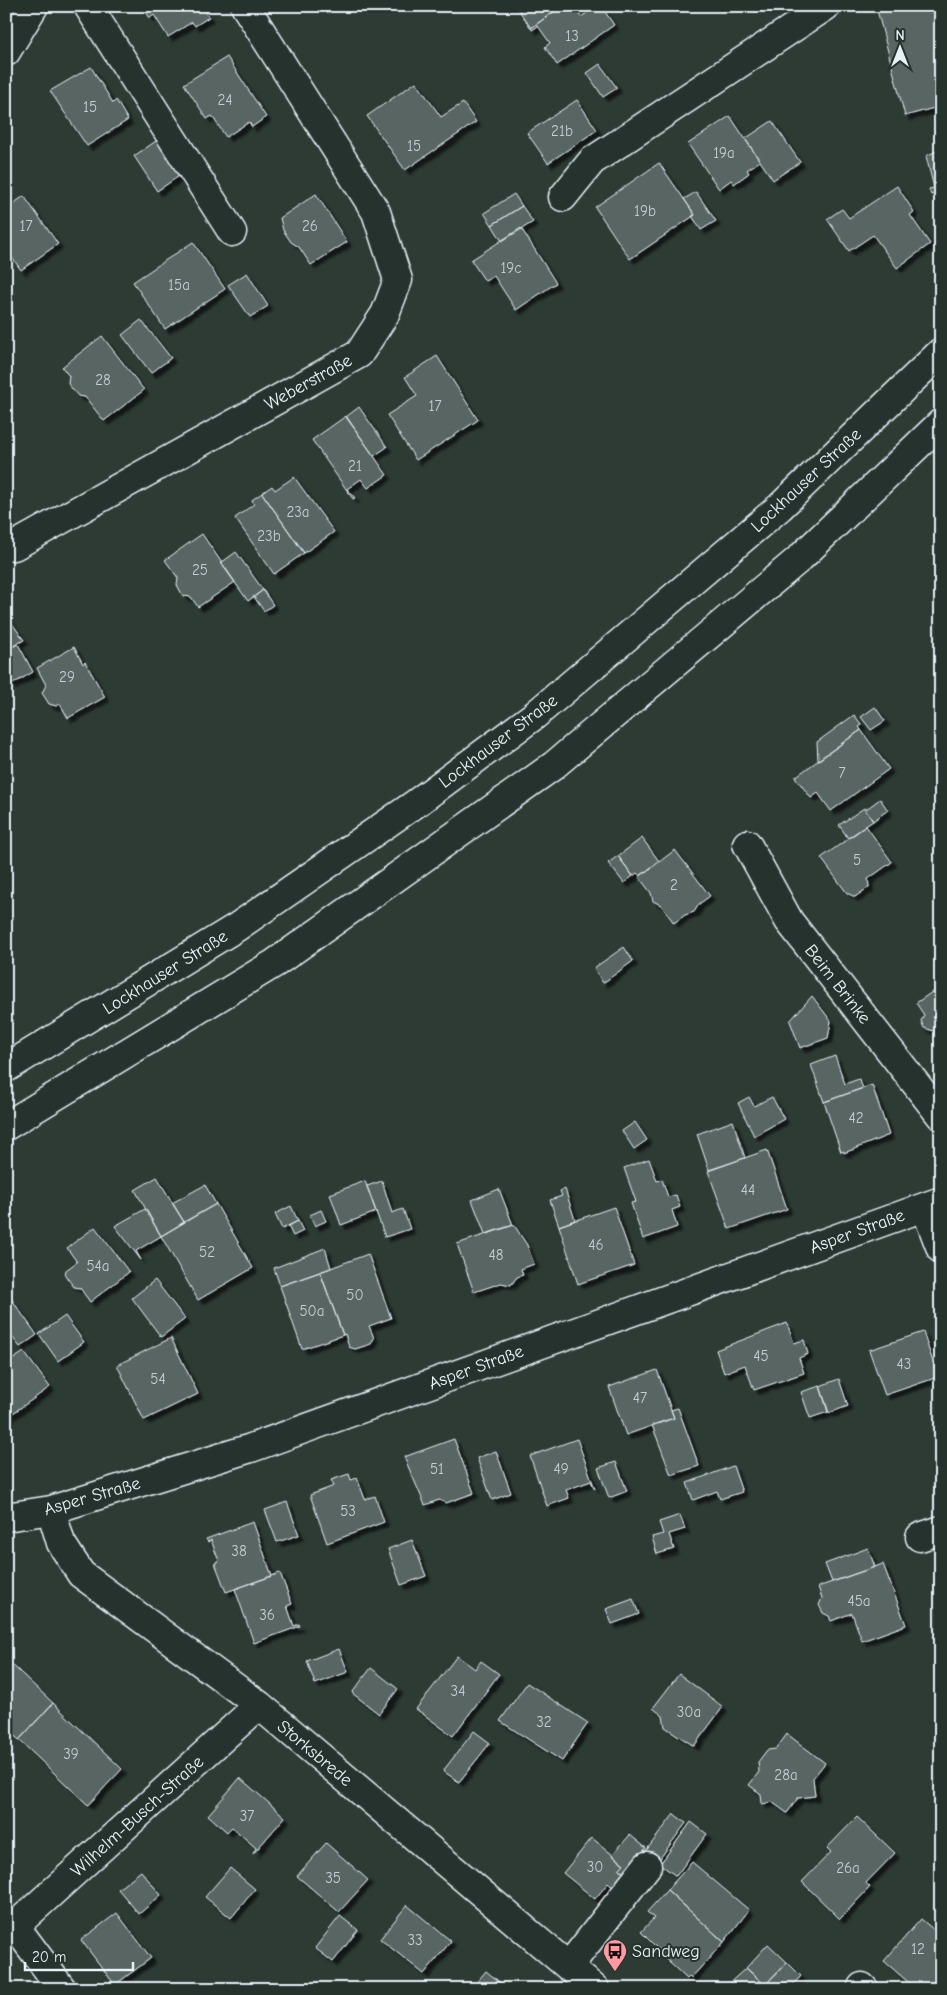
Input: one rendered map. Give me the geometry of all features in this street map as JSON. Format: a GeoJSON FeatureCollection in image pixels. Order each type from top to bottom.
{"type":"FeatureCollection","features":[{"type":"Feature","properties":{"kind":"street"},"geometry":{"type":"LineString","coordinates":[[6,52],[34,6]]}},
{"type":"Feature","properties":{"kind":"street"},"geometry":{"type":"LineString","coordinates":[[88,6],[232,232]]}},
{"type":"Feature","properties":{"kind":"street","name":"Weberstraße"},"geometry":{"type":"LineString","coordinates":[[14,546],[359,354],[385,314],[398,280],[376,212],[245,6]]}},
{"type":"Feature","properties":{"kind":"street"},"geometry":{"type":"LineString","coordinates":[[563,197],[592,161],[826,6]]}},
{"type":"Feature","properties":{"kind":"street","name":"Lockhauser Straße"},"geometry":{"type":"LineString","coordinates":[[6,1068],[237,927],[415,804],[535,715],[780,507],[941,352]]}},
{"type":"Feature","properties":{"kind":"street"},"geometry":{"type":"LineString","coordinates":[[6,1126],[275,964],[553,766],[800,559],[941,423]]}},
{"type":"Feature","properties":{"kind":"street","name":"Beim Brinke"},"geometry":{"type":"LineString","coordinates":[[747,844],[789,921],[941,1116]]}},
{"type":"Feature","properties":{"kind":"street"},"geometry":{"type":"LineString","coordinates":[[933,1204],[941,1249]]}},
{"type":"Feature","properties":{"kind":"street","name":"Asper Straße"},"geometry":{"type":"LineString","coordinates":[[6,1517],[51,1510],[258,1445],[933,1204]]}},
{"type":"Feature","properties":{"kind":"street","name":"Storksbrede"},"geometry":{"type":"LineString","coordinates":[[51,1510],[61,1543],[81,1574],[259,1705],[595,1989]]}},
{"type":"Feature","properties":{"kind":"street","name":"Wilhelm-Busch-Straße"},"geometry":{"type":"LineString","coordinates":[[62,1989],[10,1922],[259,1705]]}},
{"type":"Feature","properties":{"kind":"street"},"geometry":{"type":"LineString","coordinates":[[569,1966],[647,1866]]}},
{"type":"Feature","properties":{"kind":"building"},"geometry":{"type":"Polygon","coordinates":[[[142,6],[202,6],[209,17],[195,26],[192,22],[168,37],[154,15],[150,18],[142,6]]]}},
{"type":"Feature","properties":{"kind":"building"},"geometry":{"type":"Polygon","coordinates":[[[516,6],[562,6],[531,28],[516,6]]]}},
{"type":"Feature","properties":{"kind":"building"},"geometry":{"type":"Polygon","coordinates":[[[562,6],[574,6],[581,17],[597,6],[601,6],[614,25],[557,65],[545,47],[550,43],[538,26],[532,30],[531,28],[562,6]]]}},
{"type":"Feature","properties":{"kind":"building"},"geometry":{"type":"Polygon","coordinates":[[[876,6],[941,6],[941,106],[905,116],[876,6]]]}},
{"type":"Feature","properties":{"kind":"building"},"geometry":{"type":"Polygon","coordinates":[[[227,57],[266,117],[252,127],[249,122],[226,137],[212,116],[207,119],[184,84],[227,57]]]}},
{"type":"Feature","properties":{"kind":"building"},"geometry":{"type":"Polygon","coordinates":[[[600,64],[617,88],[603,97],[587,73],[600,64]]]}},
{"type":"Feature","properties":{"kind":"building"},"geometry":{"type":"Polygon","coordinates":[[[91,67],[113,103],[116,100],[128,120],[87,146],[50,91],[91,67]]]}},
{"type":"Feature","properties":{"kind":"building"},"geometry":{"type":"Polygon","coordinates":[[[416,82],[441,117],[463,103],[476,122],[405,170],[367,116],[416,82]]]}},
{"type":"Feature","properties":{"kind":"building"},"geometry":{"type":"Polygon","coordinates":[[[577,100],[597,130],[548,163],[527,133],[577,100]]]}},
{"type":"Feature","properties":{"kind":"building"},"geometry":{"type":"Polygon","coordinates":[[[730,116],[760,161],[747,170],[749,173],[734,184],[731,180],[719,189],[688,144],[730,116]]]}},
{"type":"Feature","properties":{"kind":"building"},"geometry":{"type":"Polygon","coordinates":[[[772,121],[800,162],[773,180],[745,139],[772,121]]]}},
{"type":"Feature","properties":{"kind":"building"},"geometry":{"type":"Polygon","coordinates":[[[162,137],[185,172],[157,191],[134,156],[162,137]]]}},
{"type":"Feature","properties":{"kind":"building"},"geometry":{"type":"Polygon","coordinates":[[[941,149],[941,207],[939,207],[936,194],[931,195],[929,189],[934,188],[926,156],[941,149]]]}},
{"type":"Feature","properties":{"kind":"building"},"geometry":{"type":"Polygon","coordinates":[[[659,163],[695,215],[630,259],[595,207],[659,163]]]}},
{"type":"Feature","properties":{"kind":"building"},"geometry":{"type":"Polygon","coordinates":[[[897,186],[914,212],[910,215],[930,244],[897,268],[873,235],[849,251],[827,219],[842,209],[849,218],[897,186]]]}},
{"type":"Feature","properties":{"kind":"building"},"geometry":{"type":"Polygon","coordinates":[[[696,192],[716,221],[701,230],[692,216],[695,215],[684,199],[696,192]]]}},
{"type":"Feature","properties":{"kind":"building"},"geometry":{"type":"Polygon","coordinates":[[[316,194],[347,242],[311,265],[299,247],[291,242],[283,230],[280,218],[316,194]]]}},
{"type":"Feature","properties":{"kind":"building"},"geometry":{"type":"Polygon","coordinates":[[[514,194],[522,206],[492,225],[484,213],[514,194]]]}},
{"type":"Feature","properties":{"kind":"building"},"geometry":{"type":"Polygon","coordinates":[[[24,196],[58,244],[21,270],[6,249],[6,209],[24,196]]]}},
{"type":"Feature","properties":{"kind":"building"},"geometry":{"type":"Polygon","coordinates":[[[522,206],[533,222],[502,241],[492,225],[522,206]]]}},
{"type":"Feature","properties":{"kind":"building"},"geometry":{"type":"Polygon","coordinates":[[[521,228],[556,283],[516,310],[494,276],[485,281],[471,260],[521,228]]]}},
{"type":"Feature","properties":{"kind":"building"},"geometry":{"type":"Polygon","coordinates":[[[193,242],[225,289],[165,329],[133,282],[193,242]]]}},
{"type":"Feature","properties":{"kind":"building"},"geometry":{"type":"Polygon","coordinates":[[[247,273],[268,306],[250,317],[228,285],[247,273]]]}},
{"type":"Feature","properties":{"kind":"building"},"geometry":{"type":"Polygon","coordinates":[[[141,320],[171,358],[151,373],[122,335],[141,320]]]}},
{"type":"Feature","properties":{"kind":"building"},"geometry":{"type":"Polygon","coordinates":[[[102,336],[144,390],[104,421],[85,397],[78,396],[68,384],[69,376],[62,367],[102,336]]]}},
{"type":"Feature","properties":{"kind":"building"},"geometry":{"type":"Polygon","coordinates":[[[437,356],[478,420],[416,460],[387,415],[417,396],[405,377],[437,356]]]}},
{"type":"Feature","properties":{"kind":"building"},"geometry":{"type":"Polygon","coordinates":[[[359,407],[387,447],[374,456],[346,417],[359,407]]]}},
{"type":"Feature","properties":{"kind":"building"},"geometry":{"type":"Polygon","coordinates":[[[346,416],[387,475],[368,488],[361,479],[347,489],[355,498],[353,499],[312,440],[346,416]]]}},
{"type":"Feature","properties":{"kind":"building"},"geometry":{"type":"Polygon","coordinates":[[[294,477],[334,532],[304,553],[262,493],[272,486],[275,490],[294,477]]]}},
{"type":"Feature","properties":{"kind":"building"},"geometry":{"type":"Polygon","coordinates":[[[262,493],[304,553],[274,574],[235,518],[254,504],[252,500],[262,493]]]}},
{"type":"Feature","properties":{"kind":"building"},"geometry":{"type":"Polygon","coordinates":[[[202,534],[235,582],[198,607],[191,597],[183,596],[177,585],[178,578],[165,560],[202,534]]]}},
{"type":"Feature","properties":{"kind":"building"},"geometry":{"type":"Polygon","coordinates":[[[236,552],[263,590],[248,601],[221,563],[236,552]]]}},
{"type":"Feature","properties":{"kind":"building"},"geometry":{"type":"Polygon","coordinates":[[[263,590],[273,605],[264,611],[254,597],[263,590]]]}},
{"type":"Feature","properties":{"kind":"building"},"geometry":{"type":"Polygon","coordinates":[[[6,615],[24,640],[6,650],[6,615]]]}},
{"type":"Feature","properties":{"kind":"building"},"geometry":{"type":"Polygon","coordinates":[[[18,644],[33,672],[11,685],[6,676],[6,650],[18,644]]]}},
{"type":"Feature","properties":{"kind":"building"},"geometry":{"type":"Polygon","coordinates":[[[74,647],[105,697],[68,718],[60,704],[56,706],[49,704],[42,693],[46,685],[37,668],[74,647]]]}},
{"type":"Feature","properties":{"kind":"building"},"geometry":{"type":"Polygon","coordinates":[[[875,707],[885,721],[871,730],[861,717],[875,707]]]}},
{"type":"Feature","properties":{"kind":"building"},"geometry":{"type":"Polygon","coordinates":[[[854,715],[862,725],[859,727],[861,730],[818,760],[817,742],[854,715]]]}},
{"type":"Feature","properties":{"kind":"building"},"geometry":{"type":"Polygon","coordinates":[[[861,730],[889,769],[831,811],[818,793],[811,798],[795,777],[861,730]]]}},
{"type":"Feature","properties":{"kind":"building"},"geometry":{"type":"Polygon","coordinates":[[[880,799],[888,810],[873,821],[865,810],[880,799]]]}},
{"type":"Feature","properties":{"kind":"building"},"geometry":{"type":"Polygon","coordinates":[[[864,808],[873,821],[848,838],[839,825],[864,808]]]}},
{"type":"Feature","properties":{"kind":"building"},"geometry":{"type":"Polygon","coordinates":[[[866,826],[892,862],[868,879],[869,887],[855,897],[847,893],[821,858],[866,826]]]}},
{"type":"Feature","properties":{"kind":"building"},"geometry":{"type":"Polygon","coordinates":[[[642,838],[659,861],[640,876],[637,873],[633,876],[618,856],[642,838]]]}},
{"type":"Feature","properties":{"kind":"building"},"geometry":{"type":"Polygon","coordinates":[[[675,850],[710,896],[699,904],[694,912],[685,915],[674,923],[661,905],[653,901],[651,893],[639,877],[675,850]]]}},
{"type":"Feature","properties":{"kind":"building"},"geometry":{"type":"Polygon","coordinates":[[[618,856],[633,876],[624,883],[608,863],[618,856]]]}},
{"type":"Feature","properties":{"kind":"building"},"geometry":{"type":"Polygon","coordinates":[[[624,947],[633,961],[603,983],[594,968],[624,947]]]}},
{"type":"Feature","properties":{"kind":"building"},"geometry":{"type":"Polygon","coordinates":[[[941,986],[941,1041],[934,1031],[924,1028],[921,1021],[924,1015],[916,1003],[941,986]]]}},
{"type":"Feature","properties":{"kind":"building"},"geometry":{"type":"Polygon","coordinates":[[[812,996],[831,1021],[828,1038],[800,1048],[790,1021],[812,996]]]}},
{"type":"Feature","properties":{"kind":"building"},"geometry":{"type":"Polygon","coordinates":[[[835,1056],[845,1084],[859,1079],[863,1088],[824,1102],[811,1065],[835,1056]]]}},
{"type":"Feature","properties":{"kind":"building"},"geometry":{"type":"Polygon","coordinates":[[[872,1085],[889,1135],[844,1153],[844,1151],[841,1152],[824,1102],[872,1085]]]}},
{"type":"Feature","properties":{"kind":"building"},"geometry":{"type":"Polygon","coordinates":[[[749,1097],[754,1106],[772,1097],[784,1119],[754,1136],[738,1103],[749,1097]]]}},
{"type":"Feature","properties":{"kind":"building"},"geometry":{"type":"Polygon","coordinates":[[[733,1121],[745,1158],[709,1170],[697,1134],[733,1121]]]}},
{"type":"Feature","properties":{"kind":"building"},"geometry":{"type":"Polygon","coordinates":[[[635,1122],[647,1140],[634,1149],[622,1131],[635,1122]]]}},
{"type":"Feature","properties":{"kind":"building"},"geometry":{"type":"Polygon","coordinates":[[[767,1150],[787,1209],[729,1229],[708,1171],[767,1150]]]}},
{"type":"Feature","properties":{"kind":"building"},"geometry":{"type":"Polygon","coordinates":[[[649,1159],[657,1181],[662,1179],[668,1197],[676,1195],[680,1207],[672,1210],[677,1227],[643,1239],[631,1203],[636,1202],[624,1168],[649,1159]]]}},
{"type":"Feature","properties":{"kind":"building"},"geometry":{"type":"Polygon","coordinates":[[[157,1177],[184,1222],[161,1236],[135,1190],[157,1177]]]}},
{"type":"Feature","properties":{"kind":"building"},"geometry":{"type":"Polygon","coordinates":[[[365,1181],[376,1212],[341,1225],[330,1194],[365,1181]]]}},
{"type":"Feature","properties":{"kind":"building"},"geometry":{"type":"Polygon","coordinates":[[[382,1181],[392,1213],[403,1209],[410,1229],[385,1237],[367,1186],[382,1181]]]}},
{"type":"Feature","properties":{"kind":"building"},"geometry":{"type":"Polygon","coordinates":[[[205,1185],[216,1204],[184,1222],[172,1203],[205,1185]]]}},
{"type":"Feature","properties":{"kind":"building"},"geometry":{"type":"Polygon","coordinates":[[[499,1189],[513,1225],[485,1234],[472,1200],[499,1189]]]}},
{"type":"Feature","properties":{"kind":"building"},"geometry":{"type":"Polygon","coordinates":[[[565,1189],[575,1220],[559,1226],[550,1200],[562,1196],[560,1191],[565,1189]]]}},
{"type":"Feature","properties":{"kind":"building"},"geometry":{"type":"Polygon","coordinates":[[[216,1204],[253,1268],[198,1300],[161,1236],[216,1204]]]}},
{"type":"Feature","properties":{"kind":"building"},"geometry":{"type":"Polygon","coordinates":[[[291,1206],[298,1221],[282,1229],[275,1214],[291,1206]]]}},
{"type":"Feature","properties":{"kind":"building"},"geometry":{"type":"Polygon","coordinates":[[[614,1207],[634,1265],[578,1284],[559,1226],[614,1207]]]}},
{"type":"Feature","properties":{"kind":"building"},"geometry":{"type":"Polygon","coordinates":[[[145,1209],[161,1236],[136,1251],[141,1260],[115,1226],[145,1209]]]}},
{"type":"Feature","properties":{"kind":"building"},"geometry":{"type":"Polygon","coordinates":[[[321,1210],[326,1221],[315,1226],[310,1215],[321,1210]]]}},
{"type":"Feature","properties":{"kind":"building"},"geometry":{"type":"Polygon","coordinates":[[[298,1221],[303,1231],[293,1236],[288,1226],[298,1221]]]}},
{"type":"Feature","properties":{"kind":"building"},"geometry":{"type":"Polygon","coordinates":[[[514,1225],[527,1245],[534,1264],[521,1269],[523,1275],[517,1277],[511,1285],[501,1283],[474,1292],[457,1244],[514,1225]]]}},
{"type":"Feature","properties":{"kind":"building"},"geometry":{"type":"Polygon","coordinates":[[[95,1227],[129,1272],[90,1302],[80,1288],[74,1287],[65,1275],[66,1270],[77,1262],[67,1248],[95,1227]]]}},
{"type":"Feature","properties":{"kind":"building"},"geometry":{"type":"Polygon","coordinates":[[[325,1248],[331,1268],[280,1286],[274,1268],[325,1248]]]}},
{"type":"Feature","properties":{"kind":"building"},"geometry":{"type":"Polygon","coordinates":[[[368,1254],[391,1318],[369,1326],[374,1338],[371,1344],[355,1349],[349,1347],[345,1334],[343,1335],[320,1272],[368,1254]]]}},
{"type":"Feature","properties":{"kind":"building"},"geometry":{"type":"Polygon","coordinates":[[[320,1272],[343,1335],[302,1349],[280,1286],[320,1272]]]}},
{"type":"Feature","properties":{"kind":"building"},"geometry":{"type":"Polygon","coordinates":[[[155,1280],[185,1319],[161,1337],[132,1298],[155,1280]]]}},
{"type":"Feature","properties":{"kind":"building"},"geometry":{"type":"Polygon","coordinates":[[[12,1300],[37,1335],[20,1347],[6,1329],[6,1304],[12,1300]]]}},
{"type":"Feature","properties":{"kind":"building"},"geometry":{"type":"Polygon","coordinates":[[[65,1316],[84,1342],[58,1361],[39,1334],[65,1316]]]}},
{"type":"Feature","properties":{"kind":"building"},"geometry":{"type":"Polygon","coordinates":[[[787,1323],[794,1343],[804,1340],[808,1354],[799,1358],[804,1373],[754,1390],[745,1365],[724,1373],[716,1350],[787,1323]]]}},
{"type":"Feature","properties":{"kind":"building"},"geometry":{"type":"Polygon","coordinates":[[[923,1332],[938,1377],[885,1395],[869,1350],[923,1332]]]}},
{"type":"Feature","properties":{"kind":"building"},"geometry":{"type":"Polygon","coordinates":[[[171,1338],[198,1394],[144,1420],[117,1365],[171,1338]]]}},
{"type":"Feature","properties":{"kind":"building"},"geometry":{"type":"Polygon","coordinates":[[[24,1352],[50,1387],[6,1418],[6,1364],[24,1352]]]}},
{"type":"Feature","properties":{"kind":"building"},"geometry":{"type":"Polygon","coordinates":[[[657,1370],[674,1418],[626,1435],[609,1387],[657,1370]]]}},
{"type":"Feature","properties":{"kind":"building"},"geometry":{"type":"Polygon","coordinates":[[[839,1379],[848,1406],[829,1413],[820,1386],[839,1379]]]}},
{"type":"Feature","properties":{"kind":"building"},"geometry":{"type":"Polygon","coordinates":[[[820,1386],[828,1412],[810,1418],[801,1392],[820,1386]]]}},
{"type":"Feature","properties":{"kind":"building"},"geometry":{"type":"Polygon","coordinates":[[[678,1408],[699,1466],[671,1475],[652,1425],[674,1418],[671,1410],[678,1408]]]}},
{"type":"Feature","properties":{"kind":"building"},"geometry":{"type":"Polygon","coordinates":[[[454,1439],[474,1493],[446,1503],[439,1500],[425,1505],[404,1457],[454,1439]]]}},
{"type":"Feature","properties":{"kind":"building"},"geometry":{"type":"Polygon","coordinates":[[[577,1439],[595,1489],[591,1481],[566,1490],[569,1498],[547,1506],[530,1456],[577,1439]]]}},
{"type":"Feature","properties":{"kind":"building"},"geometry":{"type":"Polygon","coordinates":[[[496,1451],[511,1493],[492,1500],[477,1458],[496,1451]]]}},
{"type":"Feature","properties":{"kind":"building"},"geometry":{"type":"Polygon","coordinates":[[[616,1462],[627,1491],[609,1498],[598,1468],[616,1462]]]}},
{"type":"Feature","properties":{"kind":"building"},"geometry":{"type":"Polygon","coordinates":[[[733,1466],[742,1492],[720,1499],[717,1491],[693,1500],[687,1483],[733,1466]]]}},
{"type":"Feature","properties":{"kind":"building"},"geometry":{"type":"Polygon","coordinates":[[[349,1474],[351,1480],[357,1478],[365,1499],[375,1496],[384,1522],[327,1543],[310,1495],[334,1486],[331,1480],[349,1474]]]}},
{"type":"Feature","properties":{"kind":"building"},"geometry":{"type":"Polygon","coordinates":[[[287,1502],[299,1535],[277,1542],[265,1510],[287,1502]]]}},
{"type":"Feature","properties":{"kind":"building"},"geometry":{"type":"Polygon","coordinates":[[[680,1515],[685,1529],[669,1534],[674,1549],[657,1554],[652,1537],[663,1534],[659,1522],[680,1515]]]}},
{"type":"Feature","properties":{"kind":"building"},"geometry":{"type":"Polygon","coordinates":[[[253,1522],[272,1576],[226,1592],[215,1563],[219,1561],[211,1540],[208,1542],[206,1539],[253,1522]]]}},
{"type":"Feature","properties":{"kind":"building"},"geometry":{"type":"Polygon","coordinates":[[[412,1540],[426,1576],[401,1585],[388,1549],[412,1540]]]}},
{"type":"Feature","properties":{"kind":"building"},"geometry":{"type":"Polygon","coordinates":[[[868,1548],[875,1567],[832,1582],[825,1564],[868,1548]]]}},
{"type":"Feature","properties":{"kind":"building"},"geometry":{"type":"Polygon","coordinates":[[[883,1564],[906,1625],[862,1641],[852,1613],[831,1621],[829,1616],[823,1613],[819,1605],[822,1598],[818,1587],[883,1564]]]}},
{"type":"Feature","properties":{"kind":"building"},"geometry":{"type":"Polygon","coordinates":[[[280,1573],[292,1604],[287,1606],[294,1626],[299,1624],[300,1626],[254,1643],[235,1589],[280,1573]]]}},
{"type":"Feature","properties":{"kind":"building"},"geometry":{"type":"Polygon","coordinates":[[[633,1599],[639,1614],[612,1624],[606,1609],[633,1599]]]}},
{"type":"Feature","properties":{"kind":"building"},"geometry":{"type":"Polygon","coordinates":[[[339,1649],[348,1672],[315,1684],[307,1661],[339,1649]]]}},
{"type":"Feature","properties":{"kind":"building"},"geometry":{"type":"Polygon","coordinates":[[[457,1656],[475,1669],[481,1661],[499,1674],[453,1736],[416,1709],[457,1656]]]}},
{"type":"Feature","properties":{"kind":"building"},"geometry":{"type":"Polygon","coordinates":[[[6,1659],[53,1703],[19,1740],[6,1728],[6,1659]]]}},
{"type":"Feature","properties":{"kind":"building"},"geometry":{"type":"Polygon","coordinates":[[[371,1668],[398,1689],[379,1714],[352,1693],[371,1668]]]}},
{"type":"Feature","properties":{"kind":"building"},"geometry":{"type":"Polygon","coordinates":[[[679,1674],[723,1707],[694,1746],[665,1727],[663,1716],[653,1708],[679,1674]]]}},
{"type":"Feature","properties":{"kind":"building"},"geometry":{"type":"Polygon","coordinates":[[[527,1683],[588,1723],[562,1761],[500,1721],[527,1683]]]}},
{"type":"Feature","properties":{"kind":"building"},"geometry":{"type":"Polygon","coordinates":[[[53,1703],[122,1769],[88,1805],[19,1740],[53,1703]]]}},
{"type":"Feature","properties":{"kind":"building"},"geometry":{"type":"Polygon","coordinates":[[[474,1731],[490,1743],[459,1782],[443,1771],[474,1731]]]}},
{"type":"Feature","properties":{"kind":"building"},"geometry":{"type":"Polygon","coordinates":[[[787,1734],[825,1763],[813,1778],[815,1796],[798,1798],[787,1813],[772,1802],[762,1804],[761,1794],[749,1785],[759,1772],[758,1762],[767,1750],[776,1749],[787,1734]]]}},
{"type":"Feature","properties":{"kind":"building"},"geometry":{"type":"Polygon","coordinates":[[[240,1778],[285,1817],[253,1854],[256,1848],[232,1827],[227,1832],[208,1815],[240,1778]]]}},
{"type":"Feature","properties":{"kind":"building"},"geometry":{"type":"Polygon","coordinates":[[[674,1814],[686,1823],[658,1861],[645,1852],[674,1814]]]}},
{"type":"Feature","properties":{"kind":"building"},"geometry":{"type":"Polygon","coordinates":[[[857,1817],[895,1853],[866,1883],[870,1887],[840,1919],[802,1882],[831,1852],[827,1848],[857,1817]]]}},
{"type":"Feature","properties":{"kind":"building"},"geometry":{"type":"Polygon","coordinates":[[[691,1822],[707,1834],[676,1876],[660,1864],[691,1822]]]}},
{"type":"Feature","properties":{"kind":"building"},"geometry":{"type":"Polygon","coordinates":[[[630,1835],[646,1848],[624,1873],[619,1869],[624,1864],[612,1855],[630,1835]]]}},
{"type":"Feature","properties":{"kind":"building"},"geometry":{"type":"Polygon","coordinates":[[[592,1838],[624,1864],[619,1869],[628,1876],[616,1890],[608,1883],[595,1899],[563,1873],[592,1838]]]}},
{"type":"Feature","properties":{"kind":"building"},"geometry":{"type":"Polygon","coordinates":[[[326,1843],[368,1880],[339,1912],[297,1876],[326,1843]]]}},
{"type":"Feature","properties":{"kind":"building"},"geometry":{"type":"Polygon","coordinates":[[[692,1862],[749,1910],[724,1942],[667,1890],[692,1862]]]}},
{"type":"Feature","properties":{"kind":"building"},"geometry":{"type":"Polygon","coordinates":[[[230,1868],[255,1889],[231,1918],[205,1897],[230,1868]]]}},
{"type":"Feature","properties":{"kind":"building"},"geometry":{"type":"Polygon","coordinates":[[[141,1871],[161,1895],[139,1914],[118,1889],[141,1871]]]}},
{"type":"Feature","properties":{"kind":"building"},"geometry":{"type":"Polygon","coordinates":[[[667,1890],[724,1942],[691,1978],[687,1979],[657,1951],[659,1950],[641,1932],[654,1918],[647,1912],[667,1890]]]}},
{"type":"Feature","properties":{"kind":"building"},"geometry":{"type":"Polygon","coordinates":[[[407,1905],[451,1941],[424,1974],[380,1939],[407,1905]]]}},
{"type":"Feature","properties":{"kind":"building"},"geometry":{"type":"Polygon","coordinates":[[[117,1913],[151,1958],[115,1985],[81,1940],[117,1913]]]}},
{"type":"Feature","properties":{"kind":"building"},"geometry":{"type":"Polygon","coordinates":[[[340,1916],[358,1930],[333,1962],[315,1948],[340,1916]]]}},
{"type":"Feature","properties":{"kind":"building"},"geometry":{"type":"Polygon","coordinates":[[[921,1919],[941,1936],[941,1989],[932,1981],[925,1989],[916,1989],[884,1961],[921,1919]]]}},
{"type":"Feature","properties":{"kind":"building"},"geometry":{"type":"Polygon","coordinates":[[[768,1944],[787,1962],[765,1985],[746,1968],[768,1944]]]}},
{"type":"Feature","properties":{"kind":"building"},"geometry":{"type":"Polygon","coordinates":[[[787,1962],[801,1976],[789,1989],[769,1989],[765,1985],[787,1962]]]}},
{"type":"Feature","properties":{"kind":"building"},"geometry":{"type":"Polygon","coordinates":[[[746,1968],[769,1989],[729,1989],[726,1986],[746,1968]]]}},
{"type":"Feature","properties":{"kind":"building"},"geometry":{"type":"Polygon","coordinates":[[[486,1971],[508,1989],[471,1989],[486,1971]]]}},
{"type":"Feature","properties":{"kind":"place","name":"Sandweg"},"geometry":{"type":"Point","coordinates":[615,1972]}}]}
